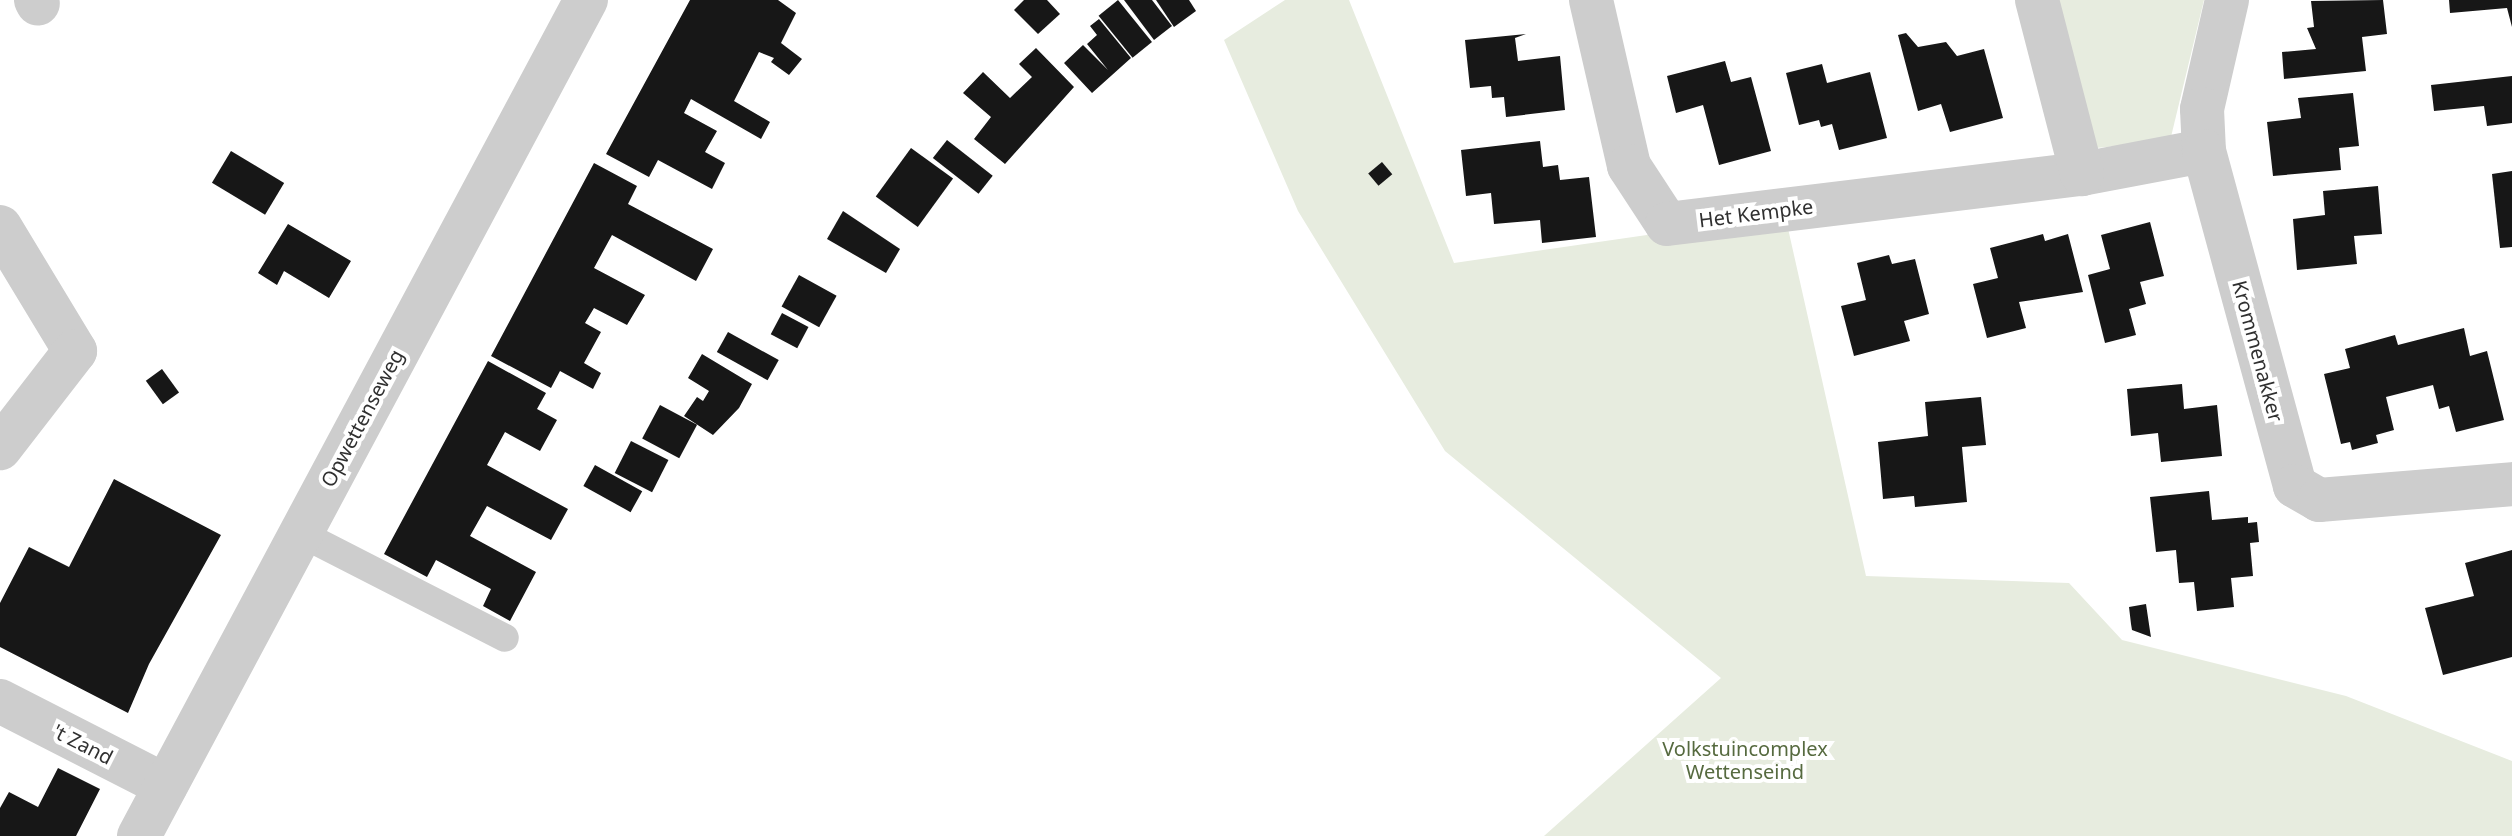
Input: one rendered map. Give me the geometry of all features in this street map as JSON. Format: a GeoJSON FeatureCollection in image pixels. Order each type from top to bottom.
{"type":"FeatureCollection","features":[{"type":"Feature","properties":{"kind":"street","name":"Opwettenseweg"},"geometry":{"type":"LineString","coordinates":[[139,836],[586,0]]}},
{"type":"Feature","properties":{"kind":"street","name":"Het Kempke"},"geometry":{"type":"LineString","coordinates":[[1591,0],[1629,166],[1667,224],[2082,174],[2204,151]]}},
{"type":"Feature","properties":{"kind":"street"},"geometry":{"type":"LineString","coordinates":[[2037,0],[2082,174]]}},
{"type":"Feature","properties":{"kind":"street","name":"Krommenakker"},"geometry":{"type":"LineString","coordinates":[[2227,0],[2202,109],[2204,151],[2295,486],[2319,500],[2512,484]]}},
{"type":"Feature","properties":{"kind":"street"},"geometry":{"type":"LineString","coordinates":[[0,227],[75,351],[0,448]]}},
{"type":"Feature","properties":{"kind":"street","name":"'t Zand"},"geometry":{"type":"LineString","coordinates":[[0,701],[166,786]]}},
{"type":"Feature","properties":{"kind":"lane"},"geometry":{"type":"LineString","coordinates":[[300,533],[505,638]]}},
{"type":"Feature","properties":{"kind":"green space","name":"Volkstuincomplex Wettenseind"},"geometry":{"type":"Polygon","coordinates":[[[1285,0],[1349,0],[1454,263],[1785,215],[1866,576],[2069,583],[2122,640],[2346,696],[2512,761],[2512,836],[1544,836],[1721,678],[1445,451],[1298,211],[1224,40],[1285,0]]]}},
{"type":"Feature","properties":{"kind":"green space"},"geometry":{"type":"Polygon","coordinates":[[[2058,0],[2204,0],[2170,141],[2096,148],[2058,0]]]}},
{"type":"Feature","properties":{"kind":"building"},"geometry":{"type":"Polygon","coordinates":[[[690,0],[778,0],[796,13],[781,43],[802,59],[789,75],[771,62],[774,58],[759,52],[734,101],[770,122],[761,139],[691,99],[684,113],[717,131],[705,152],[725,163],[712,189],[658,160],[649,177],[606,154],[690,0]]]}},
{"type":"Feature","properties":{"kind":"building"},"geometry":{"type":"Polygon","coordinates":[[[1024,0],[1047,0],[1060,14],[1038,34],[1014,10],[1024,0]]]}},
{"type":"Feature","properties":{"kind":"building"},"geometry":{"type":"Polygon","coordinates":[[[1118,0],[1152,42],[1133,58],[1099,16],[1118,0]]]}},
{"type":"Feature","properties":{"kind":"building"},"geometry":{"type":"Polygon","coordinates":[[[1124,0],[1152,0],[1172,26],[1154,40],[1124,0]]]}},
{"type":"Feature","properties":{"kind":"building"},"geometry":{"type":"Polygon","coordinates":[[[1156,0],[1189,0],[1196,11],[1174,27],[1156,0]]]}},
{"type":"Feature","properties":{"kind":"building"},"geometry":{"type":"Polygon","coordinates":[[[2383,0],[2387,34],[2362,37],[2366,71],[2284,79],[2282,52],[2316,49],[2307,28],[2314,27],[2311,1],[2383,0]]]}},
{"type":"Feature","properties":{"kind":"building"},"geometry":{"type":"Polygon","coordinates":[[[2449,0],[2512,0],[2512,27],[2507,8],[2450,13],[2449,0]]]}},
{"type":"Feature","properties":{"kind":"building"},"geometry":{"type":"Polygon","coordinates":[[[1099,19],[1131,58],[1092,93],[1064,63],[1083,45],[1108,70],[1087,44],[1097,35],[1090,26],[1099,19]]]}},
{"type":"Feature","properties":{"kind":"building"},"geometry":{"type":"Polygon","coordinates":[[[1906,33],[1918,47],[1946,42],[1957,56],[1984,49],[2003,118],[1950,132],[1941,104],[1918,111],[1898,35],[1906,33]]]}},
{"type":"Feature","properties":{"kind":"building"},"geometry":{"type":"Polygon","coordinates":[[[1526,34],[1515,38],[1518,61],[1560,56],[1565,110],[1506,117],[1504,97],[1492,98],[1491,86],[1470,88],[1465,40],[1526,34]]]}},
{"type":"Feature","properties":{"kind":"building"},"geometry":{"type":"Polygon","coordinates":[[[1036,48],[1074,87],[1005,164],[974,139],[991,117],[963,93],[983,72],[1010,98],[1032,77],[1019,64],[1036,48]]]}},
{"type":"Feature","properties":{"kind":"building"},"geometry":{"type":"Polygon","coordinates":[[[1725,61],[1731,82],[1751,77],[1771,151],[1719,165],[1703,105],[1676,113],[1667,76],[1725,61]]]}},
{"type":"Feature","properties":{"kind":"building"},"geometry":{"type":"Polygon","coordinates":[[[1822,64],[1827,83],[1870,72],[1887,138],[1839,150],[1832,124],[1821,127],[1819,120],[1799,125],[1786,73],[1822,64]]]}},
{"type":"Feature","properties":{"kind":"building"},"geometry":{"type":"Polygon","coordinates":[[[2512,76],[2512,123],[2487,126],[2484,106],[2434,111],[2431,85],[2512,76]]]}},
{"type":"Feature","properties":{"kind":"building"},"geometry":{"type":"Polygon","coordinates":[[[2353,93],[2359,146],[2339,148],[2341,170],[2273,176],[2267,122],[2301,118],[2298,98],[2353,93]]]}},
{"type":"Feature","properties":{"kind":"building"},"geometry":{"type":"Polygon","coordinates":[[[947,140],[993,176],[979,194],[933,158],[947,140]]]}},
{"type":"Feature","properties":{"kind":"building"},"geometry":{"type":"Polygon","coordinates":[[[1540,141],[1543,167],[1558,165],[1560,180],[1589,177],[1596,237],[1542,243],[1540,220],[1494,224],[1491,193],[1466,196],[1461,150],[1540,141]]]}},
{"type":"Feature","properties":{"kind":"building"},"geometry":{"type":"Polygon","coordinates":[[[911,148],[953,179],[918,227],[876,197],[911,148]]]}},
{"type":"Feature","properties":{"kind":"building"},"geometry":{"type":"Polygon","coordinates":[[[231,151],[284,183],[265,215],[212,183],[231,151]]]}},
{"type":"Feature","properties":{"kind":"building"},"geometry":{"type":"Polygon","coordinates":[[[1382,162],[1392,174],[1378,186],[1368,174],[1382,162]]]}},
{"type":"Feature","properties":{"kind":"building"},"geometry":{"type":"Polygon","coordinates":[[[594,163],[637,186],[628,204],[713,249],[696,281],[612,235],[594,268],[645,295],[627,325],[594,308],[585,323],[601,332],[584,363],[601,373],[593,389],[560,371],[551,388],[491,356],[594,163]]]}},
{"type":"Feature","properties":{"kind":"building"},"geometry":{"type":"Polygon","coordinates":[[[2512,171],[2512,247],[2500,248],[2492,174],[2512,171]]]}},
{"type":"Feature","properties":{"kind":"building"},"geometry":{"type":"Polygon","coordinates":[[[2378,186],[2382,234],[2354,236],[2357,264],[2297,270],[2293,219],[2325,215],[2323,191],[2378,186]]]}},
{"type":"Feature","properties":{"kind":"building"},"geometry":{"type":"Polygon","coordinates":[[[843,211],[900,249],[886,273],[827,239],[843,211]]]}},
{"type":"Feature","properties":{"kind":"building"},"geometry":{"type":"Polygon","coordinates":[[[2150,222],[2164,276],[2140,282],[2146,304],[2129,309],[2136,335],[2105,343],[2088,275],[2110,269],[2101,235],[2150,222]]]}},
{"type":"Feature","properties":{"kind":"building"},"geometry":{"type":"Polygon","coordinates":[[[288,224],[351,261],[329,298],[284,271],[277,285],[258,273],[288,224]]]}},
{"type":"Feature","properties":{"kind":"building"},"geometry":{"type":"Polygon","coordinates":[[[2043,234],[2045,241],[2068,234],[2083,292],[2019,302],[2026,328],[1987,338],[1973,284],[1998,278],[1990,248],[2043,234]]]}},
{"type":"Feature","properties":{"kind":"building"},"geometry":{"type":"Polygon","coordinates":[[[1889,255],[1892,264],[1915,259],[1929,314],[1904,321],[1910,341],[1854,356],[1841,306],[1866,300],[1857,263],[1889,255]]]}},
{"type":"Feature","properties":{"kind":"building"},"geometry":{"type":"Polygon","coordinates":[[[799,275],[837,296],[819,327],[782,306],[799,275]]]}},
{"type":"Feature","properties":{"kind":"building"},"geometry":{"type":"Polygon","coordinates":[[[782,313],[808,327],[797,348],[771,334],[782,313]]]}},
{"type":"Feature","properties":{"kind":"building"},"geometry":{"type":"Polygon","coordinates":[[[2464,328],[2470,356],[2487,351],[2504,420],[2456,432],[2449,406],[2439,409],[2433,385],[2386,397],[2394,430],[2376,435],[2378,443],[2352,450],[2350,442],[2341,444],[2324,374],[2350,368],[2345,349],[2395,335],[2398,345],[2464,328]]]}},
{"type":"Feature","properties":{"kind":"building"},"geometry":{"type":"Polygon","coordinates":[[[728,332],[779,360],[768,380],[717,352],[728,332]]]}},
{"type":"Feature","properties":{"kind":"building"},"geometry":{"type":"Polygon","coordinates":[[[702,354],[752,384],[739,408],[713,435],[684,416],[697,397],[703,401],[709,391],[688,378],[702,354]]]}},
{"type":"Feature","properties":{"kind":"building"},"geometry":{"type":"Polygon","coordinates":[[[488,361],[546,393],[537,409],[557,420],[540,451],[505,432],[487,465],[568,509],[551,540],[487,506],[470,536],[536,572],[510,621],[483,606],[491,589],[436,560],[427,577],[384,554],[488,361]]]}},
{"type":"Feature","properties":{"kind":"building"},"geometry":{"type":"Polygon","coordinates":[[[162,369],[179,392],[163,404],[146,381],[162,369]]]}},
{"type":"Feature","properties":{"kind":"building"},"geometry":{"type":"Polygon","coordinates":[[[2182,384],[2184,409],[2217,405],[2222,456],[2161,462],[2158,433],[2131,436],[2127,389],[2182,384]]]}},
{"type":"Feature","properties":{"kind":"building"},"geometry":{"type":"Polygon","coordinates":[[[1981,397],[1986,445],[1962,447],[1967,502],[1915,507],[1914,496],[1883,499],[1878,442],[1928,436],[1925,402],[1981,397]]]}},
{"type":"Feature","properties":{"kind":"building"},"geometry":{"type":"Polygon","coordinates":[[[660,405],[697,425],[679,458],[642,439],[660,405]]]}},
{"type":"Feature","properties":{"kind":"building"},"geometry":{"type":"Polygon","coordinates":[[[631,441],[668,460],[652,492],[615,473],[631,441]]]}},
{"type":"Feature","properties":{"kind":"building"},"geometry":{"type":"Polygon","coordinates":[[[595,465],[642,491],[631,512],[583,486],[595,465]]]}},
{"type":"Feature","properties":{"kind":"building"},"geometry":{"type":"Polygon","coordinates":[[[114,479],[221,535],[149,664],[128,713],[0,647],[0,603],[29,547],[69,567],[114,479]]]}},
{"type":"Feature","properties":{"kind":"building"},"geometry":{"type":"Polygon","coordinates":[[[2209,491],[2212,520],[2248,517],[2248,523],[2257,522],[2259,542],[2250,543],[2253,576],[2231,578],[2234,607],[2197,611],[2194,582],[2179,583],[2176,550],[2156,552],[2150,497],[2209,491]]]}},
{"type":"Feature","properties":{"kind":"building"},"geometry":{"type":"Polygon","coordinates":[[[2512,550],[2512,657],[2443,675],[2425,608],[2474,596],[2465,563],[2512,550]]]}},
{"type":"Feature","properties":{"kind":"building"},"geometry":{"type":"Polygon","coordinates":[[[2146,604],[2151,637],[2132,630],[2131,624],[2129,607],[2146,604]]]}},
{"type":"Feature","properties":{"kind":"building"},"geometry":{"type":"Polygon","coordinates":[[[58,768],[100,789],[76,836],[0,836],[0,808],[9,792],[38,807],[58,768]]]}}]}
